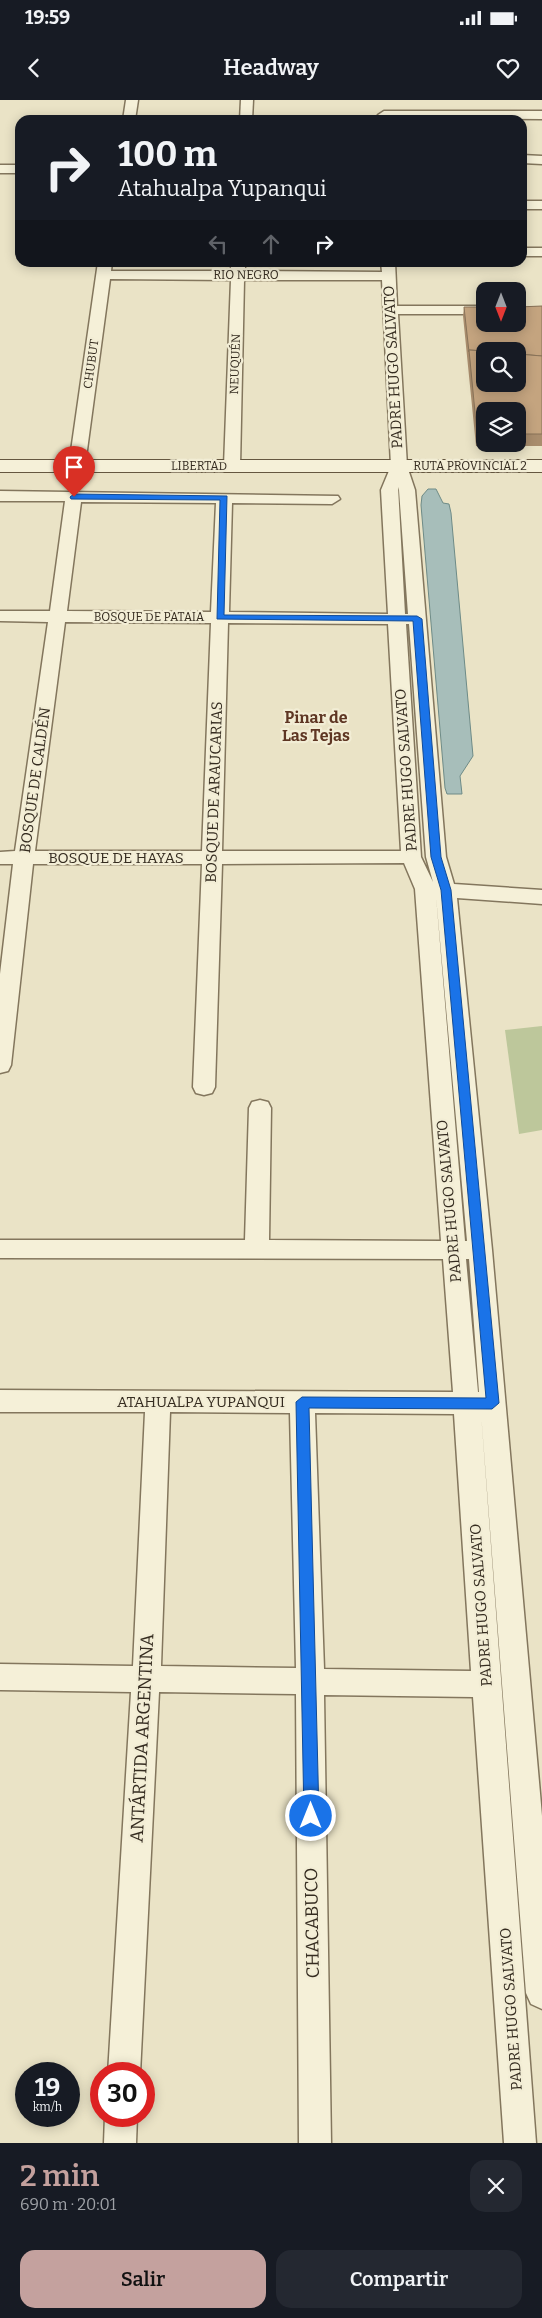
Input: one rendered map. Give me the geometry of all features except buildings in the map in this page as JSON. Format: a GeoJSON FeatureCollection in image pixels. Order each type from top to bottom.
{"type":"FeatureCollection","features":[{"type":"Feature","properties":{"kind":"main road","name":"LIBERTAD"},"geometry":{"type":"LineString","coordinates":[[0,466],[399,466]]}},
{"type":"Feature","properties":{"kind":"main road","name":"RUTA PROVINCIAL 2"},"geometry":{"type":"LineString","coordinates":[[399,466],[542,466]]}},
{"type":"Feature","properties":{"kind":"street"},"geometry":{"type":"LineString","coordinates":[[130,115],[132,100]]}},
{"type":"Feature","properties":{"kind":"street"},"geometry":{"type":"LineString","coordinates":[[246,115],[248,100]]}},
{"type":"Feature","properties":{"kind":"street"},"geometry":{"type":"LineString","coordinates":[[383,100],[384,115]]}},
{"type":"Feature","properties":{"kind":"street"},"geometry":{"type":"LineString","coordinates":[[527,116],[542,116]]}},
{"type":"Feature","properties":{"kind":"street"},"geometry":{"type":"LineString","coordinates":[[527,160],[542,160]]}},
{"type":"Feature","properties":{"kind":"street"},"geometry":{"type":"LineString","coordinates":[[0,170],[15,169]]}},
{"type":"Feature","properties":{"kind":"street"},"geometry":{"type":"LineString","coordinates":[[527,205],[542,205]]}},
{"type":"Feature","properties":{"kind":"street"},"geometry":{"type":"LineString","coordinates":[[527,252],[542,252]]}},
{"type":"Feature","properties":{"kind":"street","name":"RIO NEGRO"},"geometry":{"type":"LineString","coordinates":[[104,269],[388,269]]}},
{"type":"Feature","properties":{"kind":"street","name":"CHUBUT"},"geometry":{"type":"LineString","coordinates":[[77,465],[104,269]]}},
{"type":"Feature","properties":{"kind":"street","name":"NEUQUÉN"},"geometry":{"type":"LineString","coordinates":[[232,466],[238,269]]}},
{"type":"Feature","properties":{"kind":"street","name":"PADRE HUGO SALVATO"},"geometry":{"type":"LineString","coordinates":[[388,269],[399,466],[408,490],[407,619],[411,857],[435,890]]}},
{"type":"Feature","properties":{"kind":"street"},"geometry":{"type":"LineString","coordinates":[[390,310],[476,310]]}},
{"type":"Feature","properties":{"kind":"street","name":"PADRE HUGO SALVATO"},"geometry":{"type":"LineString","coordinates":[[399,466],[389,490],[436,857],[435,890],[479,1403],[542,1992]]}},
{"type":"Feature","properties":{"kind":"street"},"geometry":{"type":"LineString","coordinates":[[0,496],[332,499]]}},
{"type":"Feature","properties":{"kind":"street","name":"BOSQUE DE CALDÉN"},"geometry":{"type":"LineString","coordinates":[[0,1065],[24,858],[74,497]]}},
{"type":"Feature","properties":{"kind":"street","name":"BOSQUE DE ARAUCARIAS"},"geometry":{"type":"LineString","coordinates":[[204,1087],[224,498]]}},
{"type":"Feature","properties":{"kind":"street","name":"BOSQUE DE PATAIA"},"geometry":{"type":"LineString","coordinates":[[0,616],[407,619]]}},
{"type":"Feature","properties":{"kind":"street","name":"BOSQUE DE HAYAS"},"geometry":{"type":"LineString","coordinates":[[0,858],[411,857]]}},
{"type":"Feature","properties":{"kind":"street"},"geometry":{"type":"LineString","coordinates":[[435,890],[542,897]]}},
{"type":"Feature","properties":{"kind":"street"},"geometry":{"type":"LineString","coordinates":[[257,1250],[260,1108]]}},
{"type":"Feature","properties":{"kind":"street"},"geometry":{"type":"LineString","coordinates":[[0,1249],[466,1250]]}},
{"type":"Feature","properties":{"kind":"street","name":"ATAHUALPA YUPANQUI"},"geometry":{"type":"LineString","coordinates":[[0,1401],[479,1403]]}},
{"type":"Feature","properties":{"kind":"street","name":"ANTÁRTIDA ARGENTINA"},"geometry":{"type":"LineString","coordinates":[[125,2062],[146,1679],[158,1402]]}},
{"type":"Feature","properties":{"kind":"street","name":"CHACABUCO"},"geometry":{"type":"LineString","coordinates":[[302,1402],[310,1681],[315,2143]]}},
{"type":"Feature","properties":{"kind":"street","name":"PADRE HUGO SALVATO"},"geometry":{"type":"LineString","coordinates":[[479,1403],[487,1684],[520,2143]]}},
{"type":"Feature","properties":{"kind":"street"},"geometry":{"type":"LineString","coordinates":[[0,1677],[487,1684]]}},
{"type":"Feature","properties":{"kind":"street"},"geometry":{"type":"LineString","coordinates":[[510,1998],[542,1992]]}},
{"type":"Feature","properties":{"kind":"street"},"geometry":{"type":"LineString","coordinates":[[120,2143],[121,2127]]}},
{"type":"Feature","properties":{"kind":"green space"},"geometry":{"type":"Polygon","coordinates":[[[542,1026],[542,1130],[519,1134],[505,1030],[542,1026]]]}},
{"type":"Feature","properties":{"kind":"water"},"geometry":{"type":"Polygon","coordinates":[[[428,489],[436,489],[443,503],[449,504],[451,513],[473,756],[460,776],[462,794],[447,794],[445,788],[421,505],[422,496],[428,489]]]}},
{"type":"Feature","properties":{"kind":"district","name":"Pinar de Las Tejas"},"geometry":{"type":"Point","coordinates":[316,726]}},
{"type":"Feature","properties":{"kind":"route"},"geometry":{"type":"LineString","coordinates":[[74,497],[224,498],[220,617],[417,619],[436,857],[446,890],[480,1250],[492,1403],[302,1402],[310,1681],[311,1816]]}}]}
